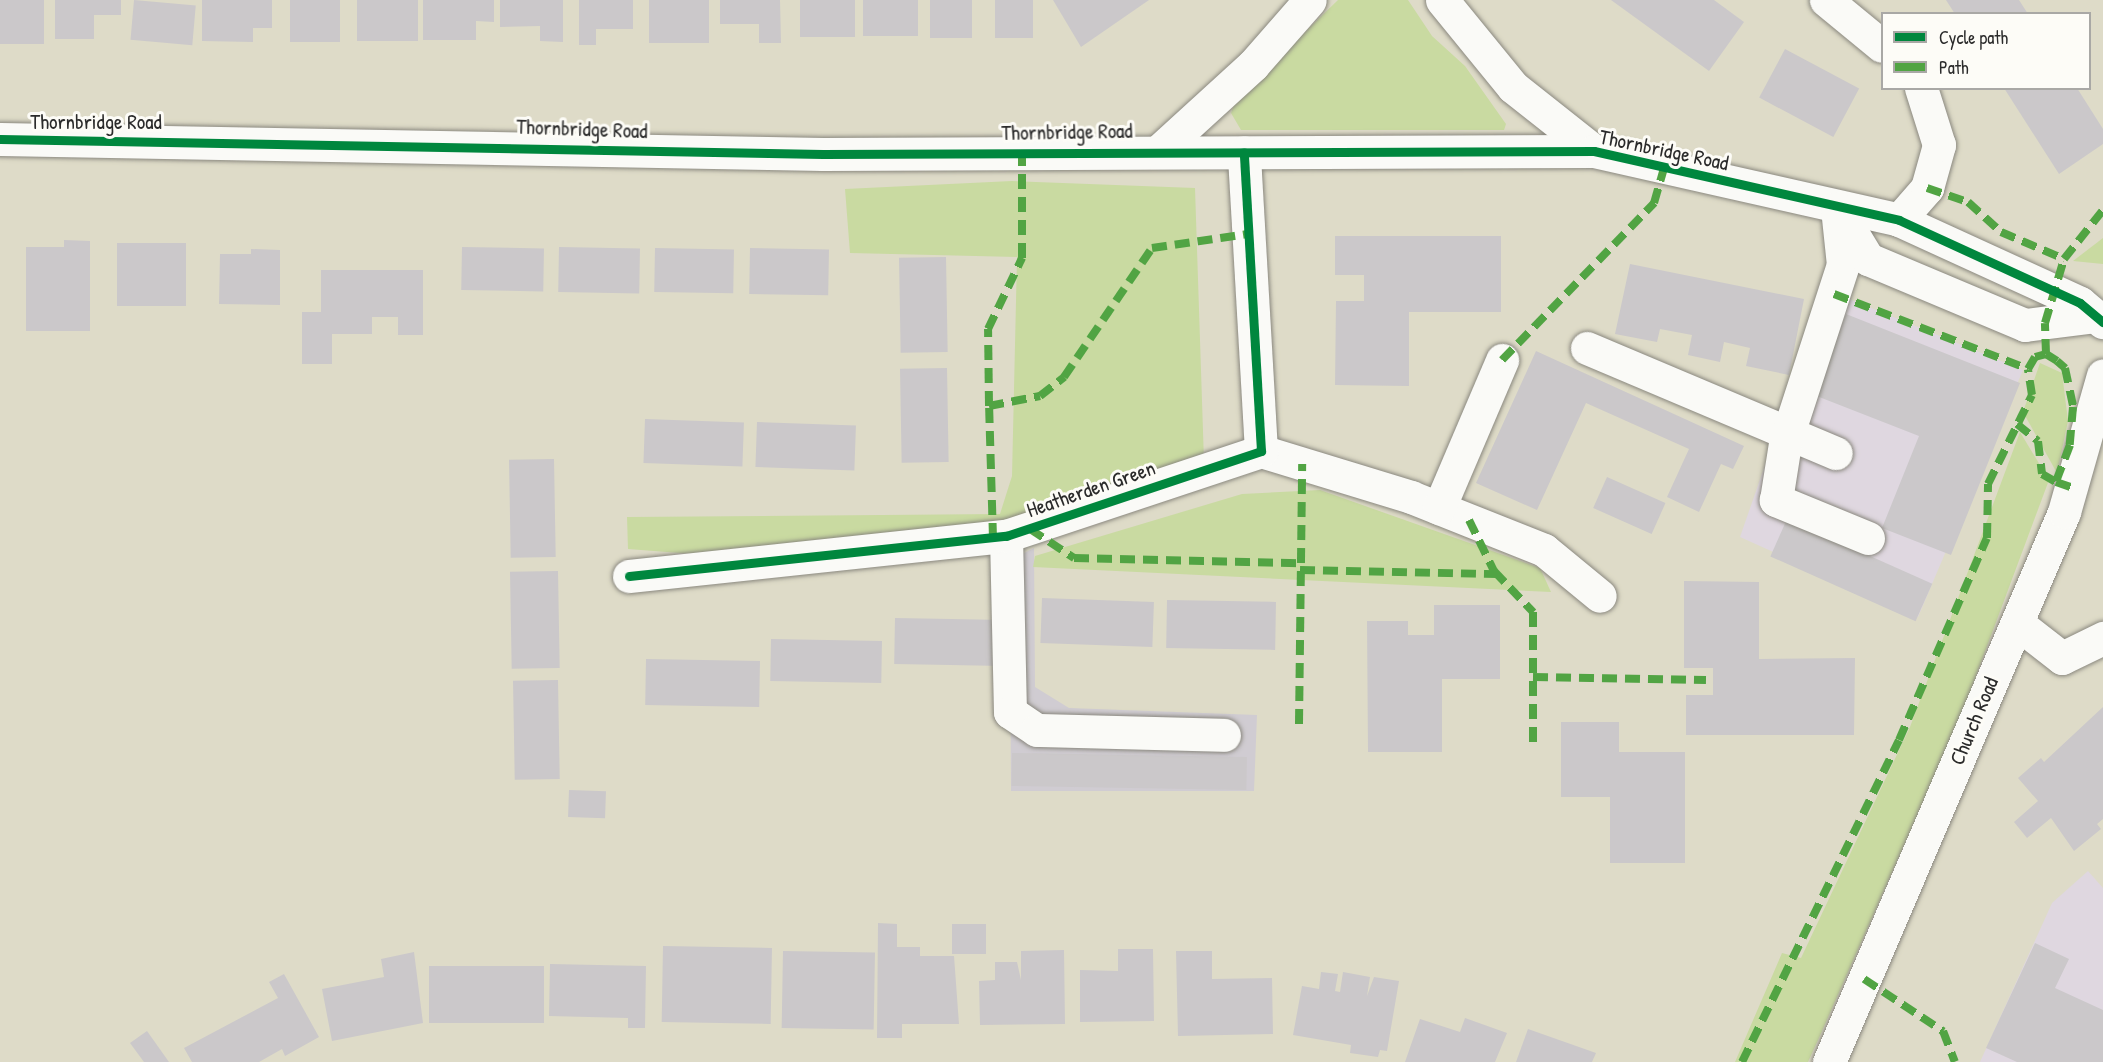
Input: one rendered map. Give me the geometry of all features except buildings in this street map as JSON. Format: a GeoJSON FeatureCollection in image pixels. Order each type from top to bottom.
{"type":"FeatureCollection","features":[{"type":"Feature","properties":{"kind":"street","name":"Thornbridge Road"},"geometry":{"type":"LineString","coordinates":[[1161,149],[1253,65],[1310,0]]}},
{"type":"Feature","properties":{"kind":"street","name":"Thornbridge Road"},"geometry":{"type":"LineString","coordinates":[[1442,0],[1513,87],[1594,151]]}},
{"type":"Feature","properties":{"kind":"street"},"geometry":{"type":"LineString","coordinates":[[1826,0],[1881,45]]}},
{"type":"Feature","properties":{"kind":"street"},"geometry":{"type":"LineString","coordinates":[[1899,220],[1927,188],[1940,145],[1922,90]]}},
{"type":"Feature","properties":{"kind":"street","name":"Thornbridge Road"},"geometry":{"type":"LineString","coordinates":[[0,139],[823,154],[1161,149],[1244,152],[1594,151],[1837,208],[1899,220],[2080,303],[2100,319]]}},
{"type":"Feature","properties":{"kind":"street"},"geometry":{"type":"LineString","coordinates":[[1244,152],[1261,451],[1425,503],[1544,550],[1600,596]]}},
{"type":"Feature","properties":{"kind":"street"},"geometry":{"type":"LineString","coordinates":[[1837,208],[1868,259],[2025,326],[2100,319]]}},
{"type":"Feature","properties":{"kind":"street"},"geometry":{"type":"LineString","coordinates":[[1837,208],[1843,265],[1788,433],[1776,500],[1868,538]]}},
{"type":"Feature","properties":{"kind":"street"},"geometry":{"type":"LineString","coordinates":[[1587,348],[1836,453]]}},
{"type":"Feature","properties":{"kind":"street"},"geometry":{"type":"LineString","coordinates":[[1425,503],[1502,360]]}},
{"type":"Feature","properties":{"kind":"street","name":"Church Road"},"geometry":{"type":"LineString","coordinates":[[1829,1062],[2073,488],[2103,375]]}},
{"type":"Feature","properties":{"kind":"street","name":"Heatherden Green"},"geometry":{"type":"LineString","coordinates":[[629,576],[1006,536],[1261,451]]}},
{"type":"Feature","properties":{"kind":"street"},"geometry":{"type":"LineString","coordinates":[[1006,536],[1010,712],[1037,730],[1224,735]]}},
{"type":"Feature","properties":{"kind":"street"},"geometry":{"type":"LineString","coordinates":[[2017,622],[2062,658],[2103,638]]}},
{"type":"Feature","properties":{"kind":"shaded area"},"geometry":{"type":"Polygon","coordinates":[[[1820,287],[2023,370],[1918,617],[1740,537],[1811,333],[1820,287]]]}},
{"type":"Feature","properties":{"kind":"shaded area"},"geometry":{"type":"Polygon","coordinates":[[[1034,548],[1035,687],[1069,708],[1257,715],[1254,791],[1011,791],[1010,622],[1001,565],[1034,548]]]}},
{"type":"Feature","properties":{"kind":"shaded area"},"geometry":{"type":"Polygon","coordinates":[[[2088,871],[2103,888],[2103,1062],[1980,1062],[2052,903],[2088,871]]]}},
{"type":"Feature","properties":{"kind":"green space"},"geometry":{"type":"Polygon","coordinates":[[[1338,0],[1408,0],[1432,36],[1465,66],[1506,124],[1504,130],[1241,130],[1231,113],[1236,99],[1338,0]]]}},
{"type":"Feature","properties":{"kind":"green space"},"geometry":{"type":"Polygon","coordinates":[[[1012,181],[1195,188],[1204,461],[1065,515],[772,560],[628,549],[627,517],[1000,514],[1012,476],[1017,257],[850,253],[845,189],[1012,181]]]}},
{"type":"Feature","properties":{"kind":"green space"},"geometry":{"type":"Polygon","coordinates":[[[2103,238],[2103,264],[2073,261],[2103,238]]]}},
{"type":"Feature","properties":{"kind":"green space"},"geometry":{"type":"Polygon","coordinates":[[[2040,363],[2062,373],[2068,421],[2057,473],[2023,412],[2040,363]]]}},
{"type":"Feature","properties":{"kind":"green space"},"geometry":{"type":"Polygon","coordinates":[[[2020,432],[2049,480],[1961,716],[1819,1038],[1808,1062],[1735,1062],[1782,953],[1801,958],[1910,727],[2020,432]]]}},
{"type":"Feature","properties":{"kind":"green space"},"geometry":{"type":"Polygon","coordinates":[[[1320,490],[1540,568],[1551,592],[1033,567],[1035,556],[1242,494],[1320,490]]]}},
{"type":"Feature","properties":{"kind":"marked path"},"geometry":{"type":"LineString","coordinates":[[989,406],[988,329],[1022,258],[1022,152]]}},
{"type":"Feature","properties":{"kind":"marked path"},"geometry":{"type":"LineString","coordinates":[[1502,360],[1654,203],[1664,167]]}},
{"type":"Feature","properties":{"kind":"marked path"},"geometry":{"type":"LineString","coordinates":[[1927,188],[1968,202],[2001,232],[2064,259],[2103,210]]}},
{"type":"Feature","properties":{"kind":"marked path"},"geometry":{"type":"LineString","coordinates":[[993,538],[989,406],[1040,396],[1064,377],[1152,248],[1248,234]]}},
{"type":"Feature","properties":{"kind":"marked path"},"geometry":{"type":"LineString","coordinates":[[2046,354],[2045,323],[2064,259]]}},
{"type":"Feature","properties":{"kind":"marked path"},"geometry":{"type":"LineString","coordinates":[[1834,294],[2028,369],[2035,357],[2046,354],[2057,361],[2065,368],[2073,407],[2070,445],[2056,482],[2073,488]]}},
{"type":"Feature","properties":{"kind":"marked path"},"geometry":{"type":"LineString","coordinates":[[1742,1062],[1899,740],[1987,538],[1988,484],[2032,395],[2028,369]]}},
{"type":"Feature","properties":{"kind":"marked path"},"geometry":{"type":"LineString","coordinates":[[2017,424],[2038,441],[2042,474],[2056,482]]}},
{"type":"Feature","properties":{"kind":"marked path"},"geometry":{"type":"LineString","coordinates":[[1299,724],[1302,464]]}},
{"type":"Feature","properties":{"kind":"marked path"},"geometry":{"type":"LineString","coordinates":[[1469,520],[1494,571],[1533,612],[1533,742]]}},
{"type":"Feature","properties":{"kind":"marked path"},"geometry":{"type":"LineString","coordinates":[[1030,529],[1074,558],[1300,563]]}},
{"type":"Feature","properties":{"kind":"marked path"},"geometry":{"type":"LineString","coordinates":[[1300,570],[1497,574]]}},
{"type":"Feature","properties":{"kind":"marked path"},"geometry":{"type":"LineString","coordinates":[[1533,677],[1706,680]]}},
{"type":"Feature","properties":{"kind":"marked path"},"geometry":{"type":"LineString","coordinates":[[1864,979],[1943,1031],[1955,1062]]}},
{"type":"Feature","properties":{"kind":"cycle path"},"geometry":{"type":"LineString","coordinates":[[0,139],[823,154],[1594,151],[1899,220],[2080,303],[2103,322]]}},
{"type":"Feature","properties":{"kind":"cycle path"},"geometry":{"type":"LineString","coordinates":[[629,576],[1006,536],[1261,451],[1244,152]]}}]}
